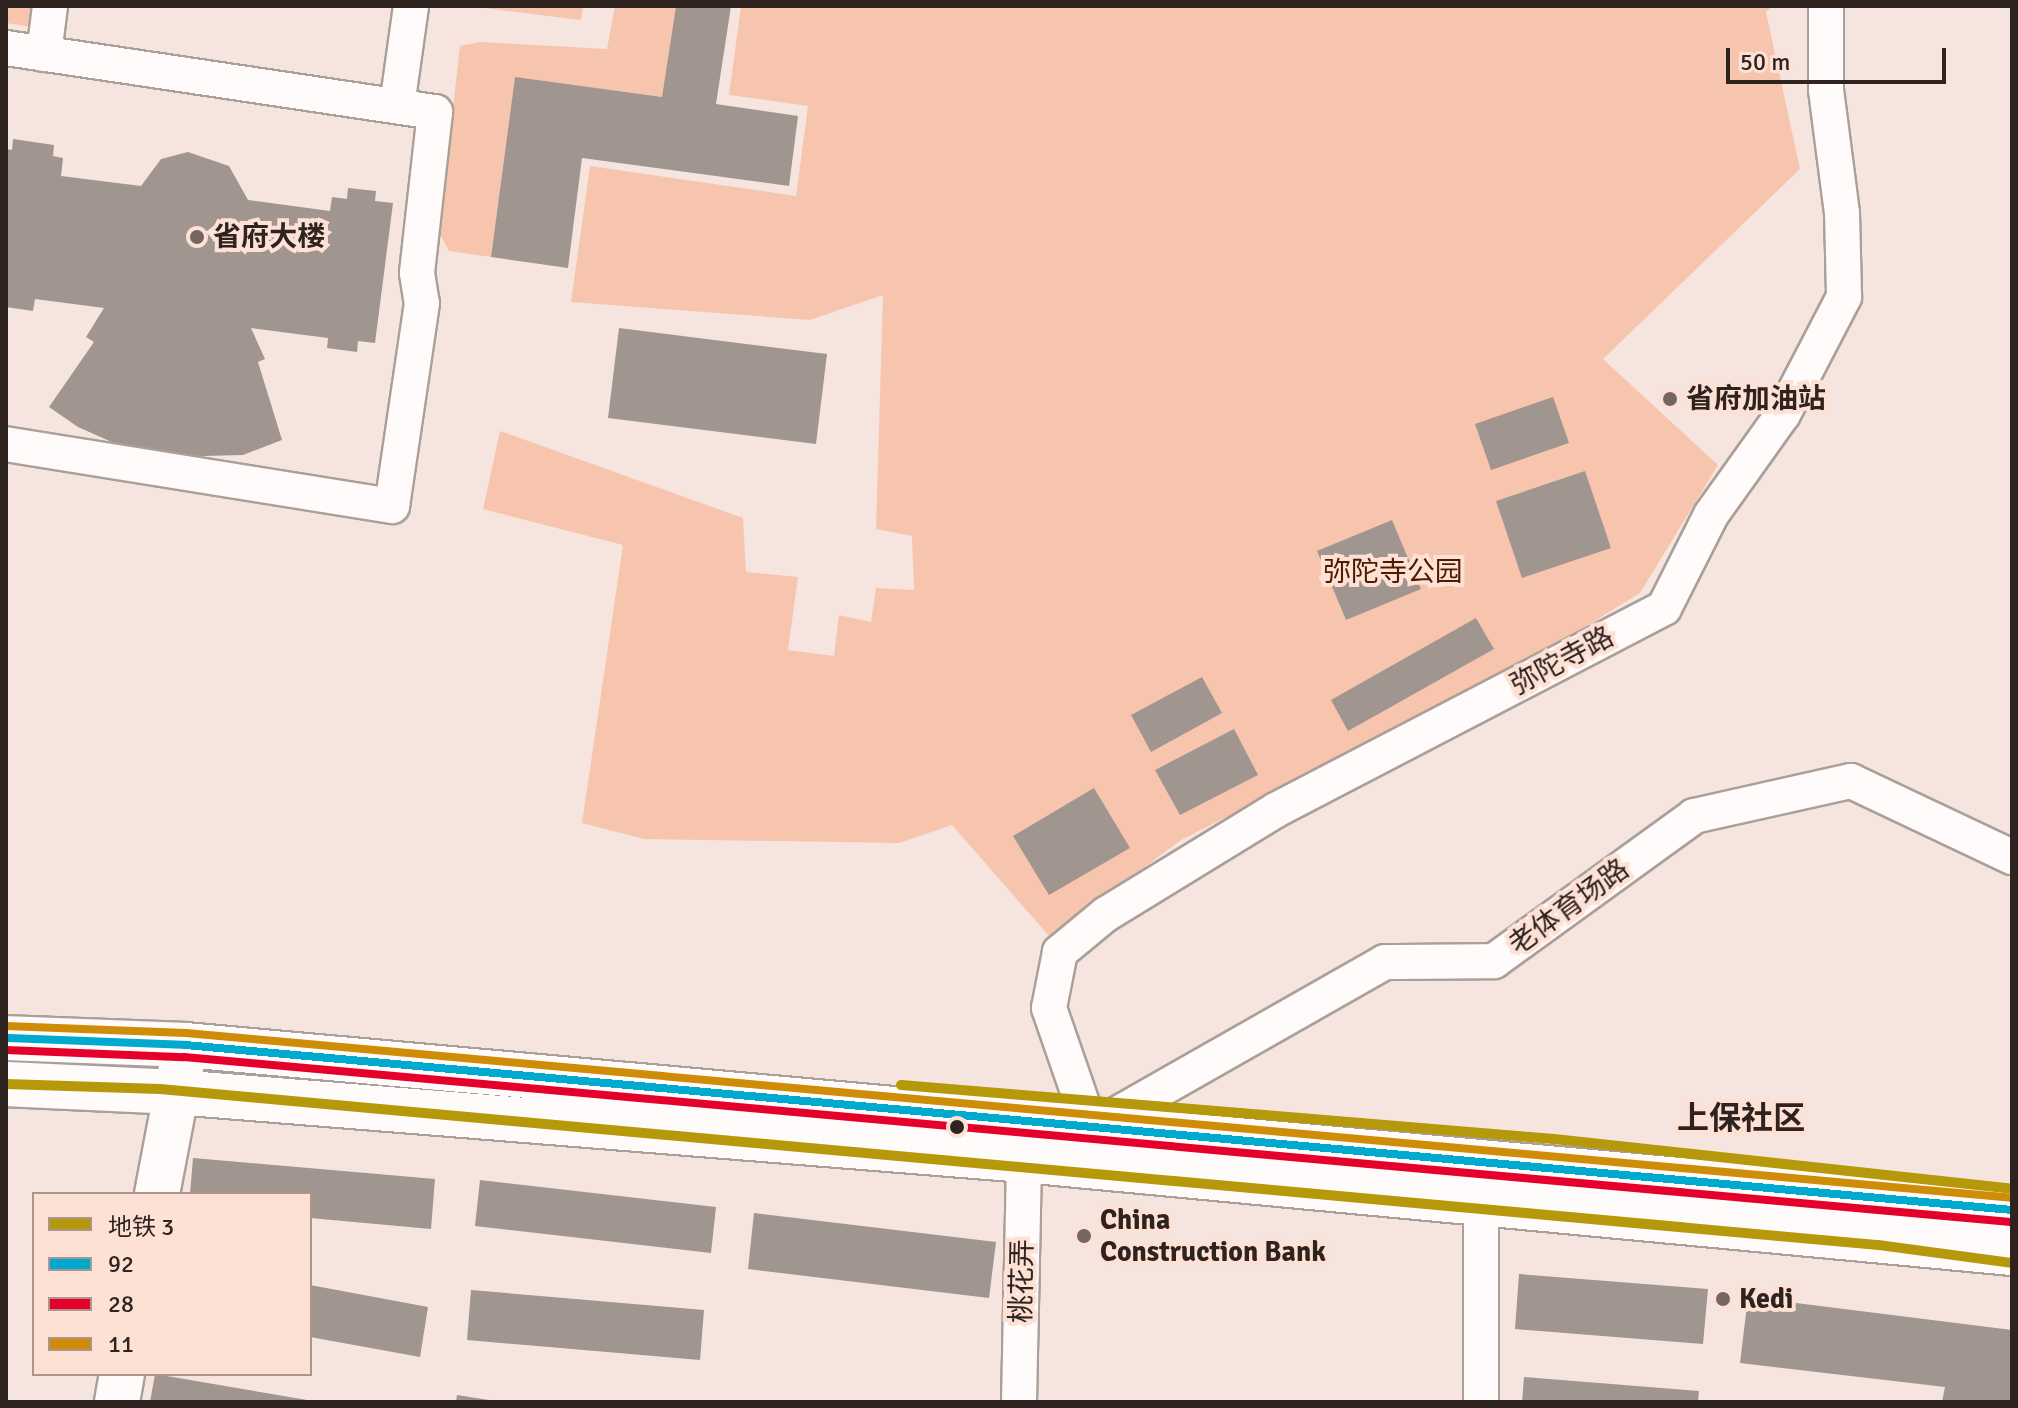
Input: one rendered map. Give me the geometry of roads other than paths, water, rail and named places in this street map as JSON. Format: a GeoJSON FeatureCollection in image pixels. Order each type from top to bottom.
{"type":"FeatureCollection","features":[{"type":"Feature","properties":{"kind":"main road"},"geometry":{"type":"LineString","coordinates":[[6,1038],[185,1045],[2012,1210]]}},
{"type":"Feature","properties":{"kind":"main road"},"geometry":{"type":"LineString","coordinates":[[157,1192],[185,1045]]}},
{"type":"Feature","properties":{"kind":"main road"},"geometry":{"type":"LineString","coordinates":[[6,1084],[176,1092],[1024,1160],[2012,1253]]}},
{"type":"Feature","properties":{"kind":"main road"},"geometry":{"type":"LineString","coordinates":[[117,1402],[122,1376]]}},
{"type":"Feature","properties":{"kind":"street"},"geometry":{"type":"LineString","coordinates":[[44,54],[50,6]]}},
{"type":"Feature","properties":{"kind":"street"},"geometry":{"type":"LineString","coordinates":[[397,106],[411,6]]}},
{"type":"Feature","properties":{"kind":"street","name":"弥陀寺路"},"geometry":{"type":"LineString","coordinates":[[1091,1129],[1049,1008],[1060,952],[1106,914],[1276,810],[1664,608],[1711,515],[1783,414],[1844,297],[1842,213],[1826,90],[1826,6]]}},
{"type":"Feature","properties":{"kind":"street"},"geometry":{"type":"LineString","coordinates":[[6,48],[435,112],[417,273],[422,303],[392,506],[6,444]]}},
{"type":"Feature","properties":{"kind":"street","name":"老体育场路"},"geometry":{"type":"LineString","coordinates":[[1091,1129],[1385,962],[1494,961],[1694,816],[1851,781],[2012,857]]}},
{"type":"Feature","properties":{"kind":"street","name":"桃花弄"},"geometry":{"type":"LineString","coordinates":[[1019,1402],[1024,1160]]}},
{"type":"Feature","properties":{"kind":"street"},"geometry":{"type":"LineString","coordinates":[[1481,1202],[1481,1402]]}},
{"type":"Feature","properties":{"kind":"metro line","name":"3"},"geometry":{"type":"LineString","coordinates":[[6,1084],[160,1089],[1879,1245],[2012,1263]]}},
{"type":"Feature","properties":{"kind":"metro line","name":"3"},"geometry":{"type":"LineString","coordinates":[[901,1085],[1554,1139],[2012,1189]]}},
{"type":"Feature","properties":{"kind":"place","name":"省府大楼"},"geometry":{"type":"Point","coordinates":[197,237]}},
{"type":"Feature","properties":{"kind":"place","name":"省府加油站"},"geometry":{"type":"Point","coordinates":[1670,399]}},
{"type":"Feature","properties":{"kind":"place","name":"China Construction Bank"},"geometry":{"type":"Point","coordinates":[1084,1236]}},
{"type":"Feature","properties":{"kind":"place","name":"Kedi"},"geometry":{"type":"Point","coordinates":[1723,1299]}},
{"type":"Feature","properties":{"kind":"district","name":"上保社区"},"geometry":{"type":"Point","coordinates":[1741,1119]}},
{"type":"Feature","properties":{"kind":"park label","name":"弥陀寺公园"},"geometry":{"type":"Point","coordinates":[1393,572]}}]}
